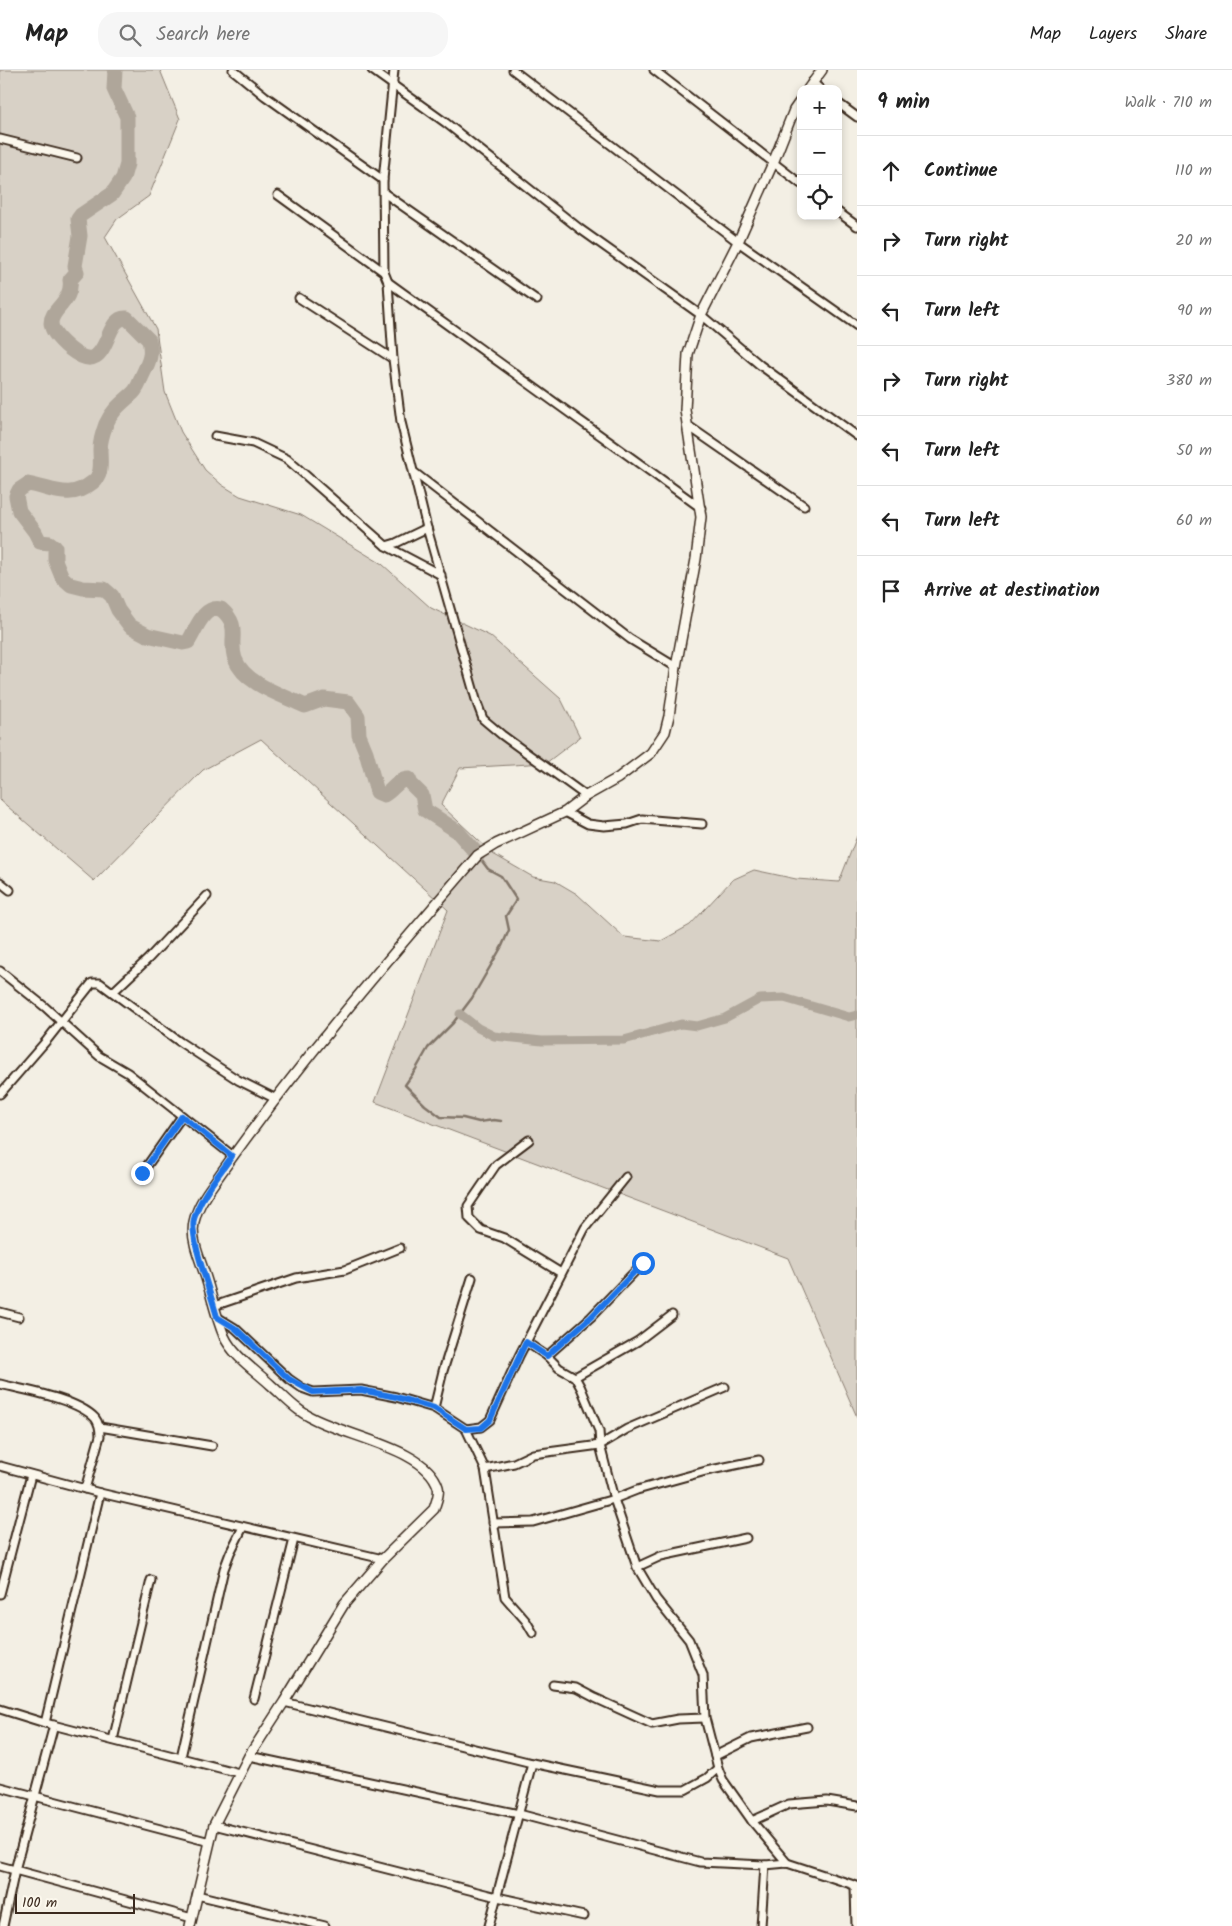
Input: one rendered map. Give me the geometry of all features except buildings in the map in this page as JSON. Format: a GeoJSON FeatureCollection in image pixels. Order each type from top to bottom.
{"type":"FeatureCollection","features":[{"type":"Feature","properties":{"kind":"main road"},"geometry":{"type":"LineString","coordinates":[[811,85],[822,70]]}},
{"type":"Feature","properties":{"kind":"main road"},"geometry":{"type":"LineString","coordinates":[[191,1922],[214,1825],[239,1773],[344,1604],[383,1559],[434,1508],[438,1498],[438,1488],[435,1479],[412,1458],[373,1440],[316,1421],[298,1410],[239,1356],[225,1338],[217,1317],[194,1240],[193,1220],[199,1205],[232,1156],[276,1099],[394,952],[478,855],[496,844],[565,812],[586,796],[618,778],[651,753],[665,732],[696,559],[701,508],[687,425],[685,394],[688,354],[700,315],[738,242],[797,106]]}},
{"type":"Feature","properties":{"kind":"street"},"geometry":{"type":"LineString","coordinates":[[233,70],[265,96],[383,180]]}},
{"type":"Feature","properties":{"kind":"street"},"geometry":{"type":"LineString","coordinates":[[372,70],[475,145],[580,229],[700,315],[760,365],[857,436]]}},
{"type":"Feature","properties":{"kind":"street"},"geometry":{"type":"LineString","coordinates":[[394,70],[383,180],[384,272],[388,282],[393,359],[401,422],[427,528],[477,703],[484,720],[586,796]]}},
{"type":"Feature","properties":{"kind":"street"},"geometry":{"type":"LineString","coordinates":[[513,70],[738,242],[857,326]]}},
{"type":"Feature","properties":{"kind":"street"},"geometry":{"type":"LineString","coordinates":[[654,70],[797,181]]}},
{"type":"Feature","properties":{"kind":"street"},"geometry":{"type":"LineString","coordinates":[[842,106],[857,117]]}},
{"type":"Feature","properties":{"kind":"street"},"geometry":{"type":"LineString","coordinates":[[0,139],[77,158]]}},
{"type":"Feature","properties":{"kind":"street"},"geometry":{"type":"LineString","coordinates":[[384,193],[537,300]]}},
{"type":"Feature","properties":{"kind":"street"},"geometry":{"type":"LineString","coordinates":[[278,195],[384,272]]}},
{"type":"Feature","properties":{"kind":"street"},"geometry":{"type":"LineString","coordinates":[[842,215],[857,226]]}},
{"type":"Feature","properties":{"kind":"street"},"geometry":{"type":"LineString","coordinates":[[388,282],[701,508]]}},
{"type":"Feature","properties":{"kind":"street"},"geometry":{"type":"LineString","coordinates":[[299,298],[393,359]]}},
{"type":"Feature","properties":{"kind":"street"},"geometry":{"type":"LineString","coordinates":[[687,425],[804,506]]}},
{"type":"Feature","properties":{"kind":"street"},"geometry":{"type":"LineString","coordinates":[[215,436],[253,443],[287,460],[386,546],[441,576]]}},
{"type":"Feature","properties":{"kind":"street"},"geometry":{"type":"LineString","coordinates":[[415,474],[630,639],[676,667]]}},
{"type":"Feature","properties":{"kind":"street"},"geometry":{"type":"LineString","coordinates":[[386,546],[427,528]]}},
{"type":"Feature","properties":{"kind":"street"},"geometry":{"type":"LineString","coordinates":[[565,812],[588,824],[604,826],[627,824],[642,819],[702,824]]}},
{"type":"Feature","properties":{"kind":"street"},"geometry":{"type":"LineString","coordinates":[[0,882],[10,890]]}},
{"type":"Feature","properties":{"kind":"street"},"geometry":{"type":"LineString","coordinates":[[113,992],[148,959],[207,896]]}},
{"type":"Feature","properties":{"kind":"street"},"geometry":{"type":"LineString","coordinates":[[0,971],[99,1056],[128,1072],[232,1156]]}},
{"type":"Feature","properties":{"kind":"street"},"geometry":{"type":"LineString","coordinates":[[0,1094],[47,1040],[92,983],[100,982],[187,1046],[238,1080],[276,1099]]}},
{"type":"Feature","properties":{"kind":"street"},"geometry":{"type":"LineString","coordinates":[[142,1173],[182,1116]]}},
{"type":"Feature","properties":{"kind":"street"},"geometry":{"type":"LineString","coordinates":[[529,1140],[496,1165],[468,1206],[469,1218],[481,1230],[504,1238],[562,1273]]}},
{"type":"Feature","properties":{"kind":"street"},"geometry":{"type":"LineString","coordinates":[[466,1429],[481,1428],[490,1420],[526,1342],[585,1228],[626,1177]]}},
{"type":"Feature","properties":{"kind":"street"},"geometry":{"type":"LineString","coordinates":[[214,1306],[296,1278],[345,1270],[400,1248]]}},
{"type":"Feature","properties":{"kind":"street"},"geometry":{"type":"LineString","coordinates":[[547,1356],[591,1317],[643,1263]]}},
{"type":"Feature","properties":{"kind":"street"},"geometry":{"type":"LineString","coordinates":[[434,1408],[443,1371],[472,1278]]}},
{"type":"Feature","properties":{"kind":"street"},"geometry":{"type":"LineString","coordinates":[[0,1312],[19,1317]]}},
{"type":"Feature","properties":{"kind":"street"},"geometry":{"type":"LineString","coordinates":[[575,1377],[638,1341],[672,1315]]}},
{"type":"Feature","properties":{"kind":"street"},"geometry":{"type":"LineString","coordinates":[[217,1317],[235,1328],[289,1379],[313,1392],[361,1390],[396,1397],[434,1408],[466,1429],[485,1469],[505,1597],[526,1621],[533,1633]]}},
{"type":"Feature","properties":{"kind":"street"},"geometry":{"type":"LineString","coordinates":[[526,1342],[547,1356],[559,1368],[575,1377],[599,1431],[600,1444],[614,1499],[637,1567],[656,1599],[689,1640],[703,1676],[705,1718],[723,1780],[752,1821],[787,1862]]}},
{"type":"Feature","properties":{"kind":"street"},"geometry":{"type":"LineString","coordinates":[[0,1384],[74,1404],[96,1419],[100,1427],[100,1436],[85,1489]]}},
{"type":"Feature","properties":{"kind":"street"},"geometry":{"type":"LineString","coordinates":[[485,1469],[514,1463],[532,1454],[600,1444],[627,1429],[724,1387]]}},
{"type":"Feature","properties":{"kind":"street"},"geometry":{"type":"LineString","coordinates":[[100,1427],[212,1446]]}},
{"type":"Feature","properties":{"kind":"street"},"geometry":{"type":"LineString","coordinates":[[493,1523],[533,1522],[706,1471],[759,1460]]}},
{"type":"Feature","properties":{"kind":"street"},"geometry":{"type":"LineString","coordinates":[[0,1466],[100,1493],[383,1559]]}},
{"type":"Feature","properties":{"kind":"street"},"geometry":{"type":"LineString","coordinates":[[0,1594],[31,1475]]}},
{"type":"Feature","properties":{"kind":"street"},"geometry":{"type":"LineString","coordinates":[[44,1722],[100,1493]]}},
{"type":"Feature","properties":{"kind":"street"},"geometry":{"type":"LineString","coordinates":[[181,1757],[224,1570],[243,1527]]}},
{"type":"Feature","properties":{"kind":"street"},"geometry":{"type":"LineString","coordinates":[[637,1567],[661,1556],[746,1538]]}},
{"type":"Feature","properties":{"kind":"street"},"geometry":{"type":"LineString","coordinates":[[254,1699],[294,1539]]}},
{"type":"Feature","properties":{"kind":"street"},"geometry":{"type":"LineString","coordinates":[[113,1740],[150,1580]]}},
{"type":"Feature","properties":{"kind":"street"},"geometry":{"type":"LineString","coordinates":[[553,1685],[576,1688],[652,1724],[678,1719],[705,1718]]}},
{"type":"Feature","properties":{"kind":"street"},"geometry":{"type":"LineString","coordinates":[[284,1702],[532,1763],[660,1790],[685,1790],[707,1778],[718,1768]]}},
{"type":"Feature","properties":{"kind":"street"},"geometry":{"type":"LineString","coordinates":[[0,1709],[239,1773]]}},
{"type":"Feature","properties":{"kind":"street"},"geometry":{"type":"LineString","coordinates":[[3,1926],[15,1870],[54,1725]]}},
{"type":"Feature","properties":{"kind":"street"},"geometry":{"type":"LineString","coordinates":[[715,1756],[751,1738],[807,1727]]}},
{"type":"Feature","properties":{"kind":"street"},"geometry":{"type":"LineString","coordinates":[[249,1756],[519,1814],[700,1862],[765,1865],[787,1862],[856,1886],[856,1926]]}},
{"type":"Feature","properties":{"kind":"street"},"geometry":{"type":"LineString","coordinates":[[489,1926],[532,1763]]}},
{"type":"Feature","properties":{"kind":"street"},"geometry":{"type":"LineString","coordinates":[[0,1787],[210,1842]]}},
{"type":"Feature","properties":{"kind":"street"},"geometry":{"type":"LineString","coordinates":[[752,1821],[789,1804],[827,1801],[857,1806]]}},
{"type":"Feature","properties":{"kind":"street"},"geometry":{"type":"LineString","coordinates":[[214,1825],[497,1897],[584,1916]]}},
{"type":"Feature","properties":{"kind":"street"},"geometry":{"type":"LineString","coordinates":[[761,1926],[765,1865]]}},
{"type":"Feature","properties":{"kind":"street"},"geometry":{"type":"LineString","coordinates":[[0,1866],[191,1922]]}},
{"type":"Feature","properties":{"kind":"street"},"geometry":{"type":"LineString","coordinates":[[197,1895],[326,1926]]}},
{"type":"Feature","properties":{"kind":"shaded area"},"geometry":{"type":"Polygon","coordinates":[[[0,70],[160,70],[180,119],[149,196],[117,219],[105,237],[156,329],[165,392],[181,432],[205,470],[222,485],[240,496],[301,515],[382,564],[431,608],[490,636],[561,699],[580,737],[546,763],[460,768],[441,805],[493,854],[533,877],[555,881],[577,894],[624,937],[661,941],[690,925],[732,880],[754,870],[796,879],[839,882],[857,836],[857,1417],[788,1258],[375,1102],[448,910],[261,739],[203,770],[94,881],[0,800],[0,70]]]}},
{"type":"Feature","properties":{"kind":"waterway"},"geometry":{"type":"LineString","coordinates":[[115,70],[114,89],[127,117],[127,164],[123,178],[112,194],[78,219],[80,236],[75,266],[77,272],[70,280],[70,290],[66,299],[55,312],[52,319],[52,327],[57,337],[70,349],[83,357],[93,358],[99,353],[113,326],[119,320],[127,318],[149,340],[149,359],[136,389],[108,419],[101,443],[100,472],[96,479],[84,488],[69,492],[54,491],[28,484],[19,490],[16,496],[19,511],[40,542],[50,543],[55,547],[55,560],[62,577],[71,585],[83,588],[104,589],[112,596],[118,610],[130,626],[147,635],[183,643],[188,642],[197,625],[209,611],[221,609],[227,615],[233,627],[233,652],[235,659],[247,676],[266,688],[305,706],[324,699],[348,702],[358,716],[359,735],[366,752],[377,792],[384,795],[401,781],[409,779],[411,784],[422,795],[425,810],[457,831],[478,855]]}},
{"type":"Feature","properties":{"kind":"waterway"},"geometry":{"type":"LineString","coordinates":[[479,857],[488,869],[501,876],[516,899],[506,916],[509,930],[472,998],[453,1023],[428,1048],[405,1085],[425,1105],[441,1117],[463,1118],[479,1122],[501,1121]]}},
{"type":"Feature","properties":{"kind":"waterway"},"geometry":{"type":"LineString","coordinates":[[460,1014],[478,1028],[494,1036],[542,1041],[624,1040],[681,1024],[697,1026],[725,1018],[760,999],[784,998],[849,1017],[857,1015]]}},
{"type":"Feature","properties":{"kind":"route"},"geometry":{"type":"LineString","coordinates":[[142,1173],[182,1116],[232,1156],[199,1205],[193,1220],[194,1240],[217,1317],[235,1328],[289,1379],[302,1388],[313,1392],[361,1390],[396,1397],[434,1408],[466,1429],[481,1428],[490,1420],[526,1342],[547,1356],[591,1317],[643,1263]]}}]}
